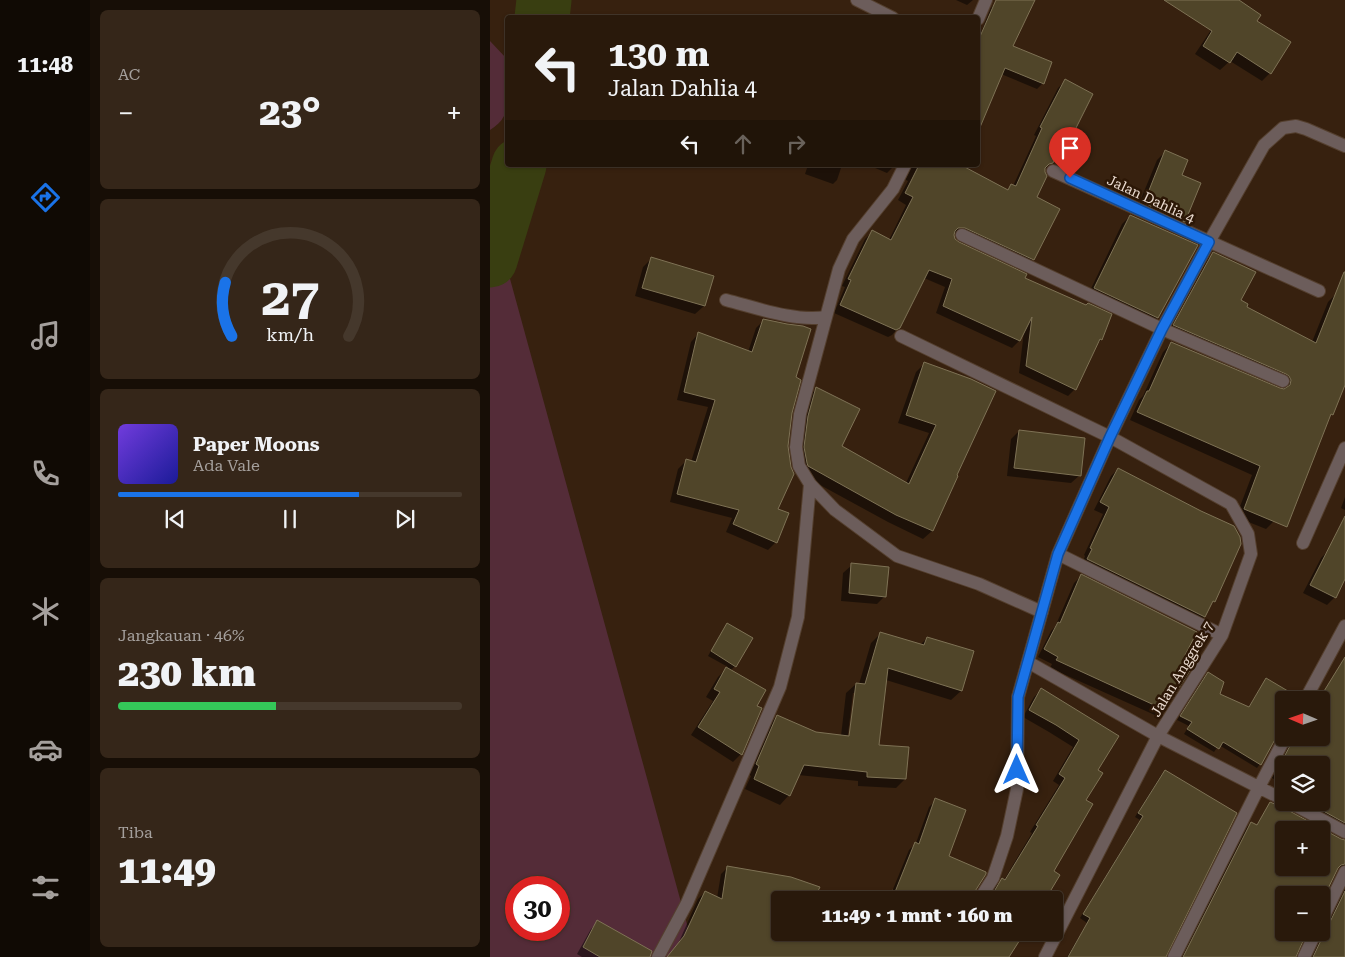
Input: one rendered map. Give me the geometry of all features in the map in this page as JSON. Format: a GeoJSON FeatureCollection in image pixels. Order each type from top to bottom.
{"type":"FeatureCollection","features":[{"type":"Feature","properties":{"kind":"street"},"geometry":{"type":"LineString","coordinates":[[857,0],[887,15]]}},
{"type":"Feature","properties":{"kind":"street"},"geometry":{"type":"LineString","coordinates":[[979,15],[986,0]]}},
{"type":"Feature","properties":{"kind":"street"},"geometry":{"type":"LineString","coordinates":[[985,891],[994,878],[1017,789],[1018,697],[1058,554],[1110,437],[1162,329],[1264,145],[1283,128],[1296,126],[1345,146]]}},
{"type":"Feature","properties":{"kind":"street"},"geometry":{"type":"LineString","coordinates":[[904,167],[893,189],[853,239],[839,269],[800,414],[796,447],[799,466],[810,484],[835,510],[897,556],[979,584],[1042,612]]}},
{"type":"Feature","properties":{"kind":"street","name":"Jalan Dahlia 4"},"geometry":{"type":"LineString","coordinates":[[1053,170],[1319,291]]}},
{"type":"Feature","properties":{"kind":"street"},"geometry":{"type":"LineString","coordinates":[[962,235],[1162,329],[1283,381]]}},
{"type":"Feature","properties":{"kind":"street"},"geometry":{"type":"LineString","coordinates":[[726,300],[802,318],[816,319],[826,317]]}},
{"type":"Feature","properties":{"kind":"street"},"geometry":{"type":"LineString","coordinates":[[901,336],[1110,437]]}},
{"type":"Feature","properties":{"kind":"street","name":"Jalan Anggrek 7"},"geometry":{"type":"LineString","coordinates":[[1045,957],[1158,736],[1222,635],[1251,554],[1248,534],[1231,504],[1110,437]]}},
{"type":"Feature","properties":{"kind":"street"},"geometry":{"type":"LineString","coordinates":[[1303,543],[1345,448]]}},
{"type":"Feature","properties":{"kind":"street"},"geometry":{"type":"LineString","coordinates":[[658,957],[687,903],[780,687],[798,617],[810,484]]}},
{"type":"Feature","properties":{"kind":"street"},"geometry":{"type":"LineString","coordinates":[[1058,554],[1222,635]]}},
{"type":"Feature","properties":{"kind":"street"},"geometry":{"type":"LineString","coordinates":[[1310,691],[1345,626]]}},
{"type":"Feature","properties":{"kind":"street"},"geometry":{"type":"LineString","coordinates":[[1028,662],[1158,736],[1275,795]]}},
{"type":"Feature","properties":{"kind":"street"},"geometry":{"type":"LineString","coordinates":[[1174,957],[1281,746]]}},
{"type":"Feature","properties":{"kind":"street"},"geometry":{"type":"LineString","coordinates":[[1306,811],[1345,832]]}},
{"type":"Feature","properties":{"kind":"street"},"geometry":{"type":"LineString","coordinates":[[1330,903],[1345,872]]}},
{"type":"Feature","properties":{"kind":"street"},"geometry":{"type":"LineString","coordinates":[[1304,957],[1312,941]]}},
{"type":"Feature","properties":{"kind":"shaded area"},"geometry":{"type":"Polygon","coordinates":[[[490,41],[505,57],[505,114],[498,124],[490,130],[490,41]]]}},
{"type":"Feature","properties":{"kind":"shaded area"},"geometry":{"type":"Polygon","coordinates":[[[498,235],[696,957],[490,957],[490,239],[498,235]]]}},
{"type":"Feature","properties":{"kind":"building"},"geometry":{"type":"Polygon","coordinates":[[[996,0],[1035,0],[1013,46],[1052,62],[1044,84],[1005,68],[980,127],[980,36],[996,0]]]}},
{"type":"Feature","properties":{"kind":"building"},"geometry":{"type":"Polygon","coordinates":[[[1164,0],[1239,0],[1261,15],[1257,21],[1291,42],[1271,74],[1237,52],[1230,63],[1203,46],[1212,31],[1164,0]]]}},
{"type":"Feature","properties":{"kind":"building"},"geometry":{"type":"Polygon","coordinates":[[[1065,79],[1093,94],[1069,142],[1063,139],[1053,163],[1045,168],[1047,176],[1037,197],[1060,209],[1034,260],[965,228],[958,228],[954,235],[955,239],[959,242],[1027,274],[1025,278],[1086,305],[1088,303],[1112,314],[1102,340],[1100,339],[1076,390],[1026,366],[1032,317],[1020,341],[943,306],[952,279],[929,270],[900,328],[896,330],[840,305],[851,280],[848,279],[872,230],[891,240],[913,197],[905,193],[918,167],[965,167],[1008,190],[1011,184],[1016,186],[1042,128],[1040,127],[1065,79]]]}},
{"type":"Feature","properties":{"kind":"building"},"geometry":{"type":"Polygon","coordinates":[[[1165,150],[1188,160],[1182,175],[1201,183],[1185,222],[1144,203],[1165,150]]]}},
{"type":"Feature","properties":{"kind":"building"},"geometry":{"type":"Polygon","coordinates":[[[1130,215],[1198,245],[1158,318],[1094,288],[1130,215]]]}},
{"type":"Feature","properties":{"kind":"building"},"geometry":{"type":"Polygon","coordinates":[[[1213,252],[1256,272],[1241,300],[1248,304],[1247,307],[1316,343],[1345,272],[1345,385],[1333,415],[1331,414],[1287,527],[1244,509],[1260,466],[1137,412],[1147,391],[1149,391],[1171,342],[1280,388],[1284,389],[1290,385],[1291,380],[1286,374],[1173,325],[1213,252]]]}},
{"type":"Feature","properties":{"kind":"building"},"geometry":{"type":"Polygon","coordinates":[[[651,257],[714,276],[705,306],[642,288],[651,257]]]}},
{"type":"Feature","properties":{"kind":"building"},"geometry":{"type":"Polygon","coordinates":[[[763,319],[811,329],[796,377],[801,380],[792,413],[788,446],[794,474],[778,509],[789,513],[777,543],[733,524],[739,510],[677,494],[686,459],[696,462],[715,400],[684,392],[698,332],[752,352],[763,319]]]}},
{"type":"Feature","properties":{"kind":"building"},"geometry":{"type":"Polygon","coordinates":[[[924,362],[971,379],[996,391],[933,531],[896,515],[808,466],[804,447],[808,416],[816,387],[860,409],[842,446],[909,484],[936,425],[906,415],[924,362]]]}},
{"type":"Feature","properties":{"kind":"building"},"geometry":{"type":"Polygon","coordinates":[[[1019,430],[1085,438],[1081,476],[1014,468],[1019,430]]]}},
{"type":"Feature","properties":{"kind":"building"},"geometry":{"type":"Polygon","coordinates":[[[1118,468],[1234,526],[1240,537],[1241,544],[1215,602],[1213,601],[1205,617],[1087,559],[1092,549],[1090,548],[1109,507],[1100,502],[1118,468]]]}},
{"type":"Feature","properties":{"kind":"building"},"geometry":{"type":"Polygon","coordinates":[[[1345,516],[1345,579],[1336,598],[1310,585],[1345,516]]]}},
{"type":"Feature","properties":{"kind":"building"},"geometry":{"type":"Polygon","coordinates":[[[851,563],[889,567],[886,597],[849,593],[851,563]]]}},
{"type":"Feature","properties":{"kind":"building"},"geometry":{"type":"Polygon","coordinates":[[[1081,574],[1197,632],[1184,657],[1194,664],[1165,710],[1056,660],[1058,657],[1044,649],[1058,622],[1060,623],[1081,574]]]}},
{"type":"Feature","properties":{"kind":"building"},"geometry":{"type":"Polygon","coordinates":[[[727,623],[753,638],[736,667],[711,651],[727,623]]]}},
{"type":"Feature","properties":{"kind":"building"},"geometry":{"type":"Polygon","coordinates":[[[880,632],[924,645],[927,637],[974,651],[962,691],[888,668],[879,745],[909,747],[906,779],[867,777],[867,772],[804,765],[790,796],[754,779],[759,766],[756,764],[777,715],[816,732],[849,736],[856,683],[865,684],[880,632]]]}},
{"type":"Feature","properties":{"kind":"building"},"geometry":{"type":"Polygon","coordinates":[[[1345,657],[1345,823],[1323,811],[1330,811],[1330,756],[1285,756],[1290,746],[1330,746],[1330,691],[1324,691],[1345,657]]]}},
{"type":"Feature","properties":{"kind":"building"},"geometry":{"type":"Polygon","coordinates":[[[726,667],[766,690],[757,706],[762,708],[742,755],[698,727],[720,692],[714,689],[726,667]]]}},
{"type":"Feature","properties":{"kind":"building"},"geometry":{"type":"Polygon","coordinates":[[[1208,672],[1224,682],[1220,694],[1249,707],[1266,678],[1288,691],[1275,691],[1275,739],[1261,765],[1223,742],[1219,749],[1187,729],[1192,722],[1180,716],[1208,672]]]}},
{"type":"Feature","properties":{"kind":"building"},"geometry":{"type":"Polygon","coordinates":[[[1041,688],[1119,736],[1098,770],[1103,773],[1086,800],[1093,804],[1054,871],[1060,875],[1050,891],[994,891],[1002,878],[1005,880],[1065,778],[1059,774],[1079,740],[1029,710],[1041,688]]]}},
{"type":"Feature","properties":{"kind":"building"},"geometry":{"type":"Polygon","coordinates":[[[1165,770],[1237,813],[1166,957],[1068,957],[1090,918],[1083,914],[1143,816],[1138,813],[1165,770]]]}},
{"type":"Feature","properties":{"kind":"building"},"geometry":{"type":"Polygon","coordinates":[[[935,798],[966,810],[949,856],[986,872],[986,874],[975,891],[895,891],[915,842],[919,844],[935,798]]]}},
{"type":"Feature","properties":{"kind":"building"},"geometry":{"type":"Polygon","coordinates":[[[1270,802],[1275,804],[1275,811],[1290,811],[1308,821],[1275,821],[1275,876],[1330,876],[1330,833],[1345,840],[1345,864],[1338,868],[1329,886],[1275,886],[1275,941],[1303,941],[1296,957],[1183,957],[1251,822],[1257,825],[1270,802]]]}},
{"type":"Feature","properties":{"kind":"building"},"geometry":{"type":"Polygon","coordinates":[[[727,866],[791,877],[820,887],[818,891],[771,891],[771,941],[1019,941],[1009,957],[667,957],[684,936],[705,891],[722,899],[727,866]]]}},
{"type":"Feature","properties":{"kind":"building"},"geometry":{"type":"Polygon","coordinates":[[[1345,891],[1345,957],[1313,957],[1321,941],[1330,941],[1330,922],[1345,891]]]}},
{"type":"Feature","properties":{"kind":"building"},"geometry":{"type":"Polygon","coordinates":[[[597,920],[652,951],[650,957],[600,957],[583,947],[597,920]]]}},
{"type":"Feature","properties":{"kind":"waterway"},"geometry":{"type":"LineString","coordinates":[[542,15],[544,0]]}},
{"type":"Feature","properties":{"kind":"waterway"},"geometry":{"type":"LineString","coordinates":[[490,260],[518,167]]}},
{"type":"Feature","properties":{"kind":"route"},"geometry":{"type":"LineString","coordinates":[[1017,770],[1018,697],[1058,554],[1110,437],[1162,329],[1209,242],[1070,178]]}}]}
